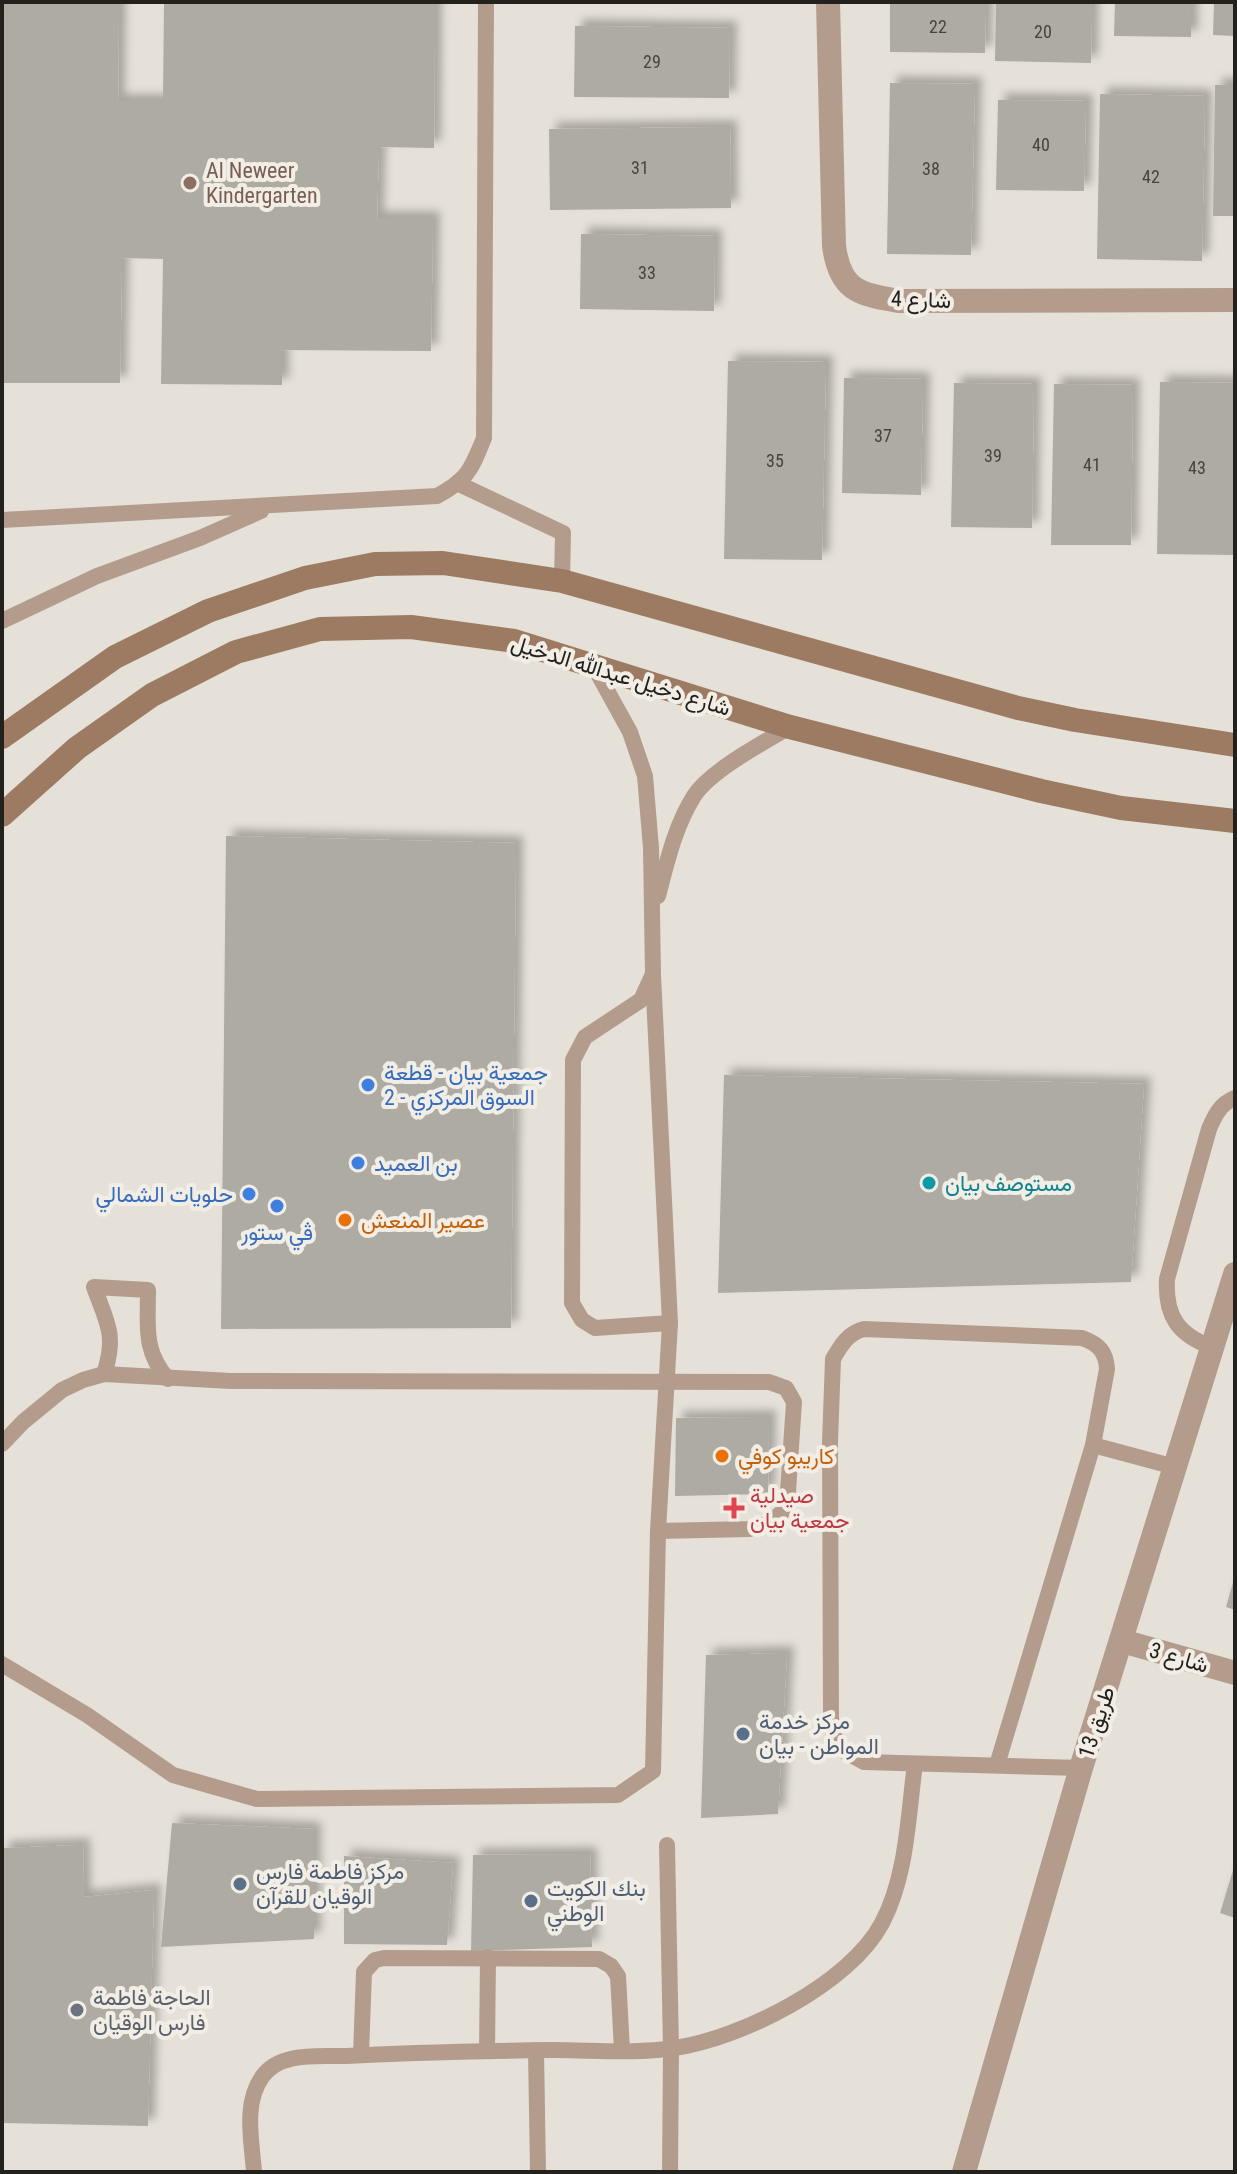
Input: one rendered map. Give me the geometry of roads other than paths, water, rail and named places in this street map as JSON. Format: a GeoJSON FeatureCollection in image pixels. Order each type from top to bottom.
{"type":"FeatureCollection","features":[{"type":"Feature","properties":{"kind":"street","name":"شارع 4"},"geometry":{"type":"LineString","coordinates":[[828,2],[834,246],[836,261],[851,286],[864,295],[899,301],[1235,300]]}},
{"type":"Feature","properties":{"kind":"street"},"geometry":{"type":"LineString","coordinates":[[2,737],[115,657],[208,611],[305,578],[375,564],[443,563],[562,581],[1018,708],[1235,745]]}},
{"type":"Feature","properties":{"kind":"street","name":"شارع دخيل عبدالله الدخيل"},"geometry":{"type":"LineString","coordinates":[[2,815],[77,748],[152,695],[236,652],[320,629],[411,627],[514,641],[790,727],[1107,805],[1231,822]]}},
{"type":"Feature","properties":{"kind":"street","name":"طريق 13"},"geometry":{"type":"LineString","coordinates":[[964,2172],[1081,1768],[1235,1274]]}},
{"type":"Feature","properties":{"kind":"street","name":"شارع 3"},"geometry":{"type":"LineString","coordinates":[[1122,1641],[1235,1673]]}},
{"type":"Feature","properties":{"kind":"lane"},"geometry":{"type":"LineString","coordinates":[[2,520],[437,496],[459,484],[473,467],[484,438],[486,2]]}},
{"type":"Feature","properties":{"kind":"lane"},"geometry":{"type":"LineString","coordinates":[[459,484],[563,533],[562,581]]}},
{"type":"Feature","properties":{"kind":"lane"},"geometry":{"type":"LineString","coordinates":[[2,621],[97,576],[200,538],[269,507]]}},
{"type":"Feature","properties":{"kind":"lane"},"geometry":{"type":"LineString","coordinates":[[2,1664],[87,1715],[173,1775],[257,1799],[618,1795],[653,1771],[658,1531],[670,1323],[653,975],[651,848],[645,776],[630,732],[592,663]]}},
{"type":"Feature","properties":{"kind":"lane"},"geometry":{"type":"LineString","coordinates":[[653,917],[672,845],[695,794],[734,760],[790,727]]}},
{"type":"Feature","properties":{"kind":"lane"},"geometry":{"type":"LineString","coordinates":[[653,975],[641,1000],[585,1037],[573,1060],[572,1303],[582,1320],[595,1328],[670,1323]]}},
{"type":"Feature","properties":{"kind":"lane"},"geometry":{"type":"LineString","coordinates":[[1212,1347],[1195,1341],[1181,1330],[1171,1315],[1166,1297],[1167,1279],[1209,1129],[1215,1114],[1227,1101],[1235,1098]]}},
{"type":"Feature","properties":{"kind":"lane"},"geometry":{"type":"LineString","coordinates":[[104,1374],[111,1353],[112,1335],[94,1287],[148,1290],[148,1348],[156,1366],[168,1379]]}},
{"type":"Feature","properties":{"kind":"lane"},"geometry":{"type":"LineString","coordinates":[[997,1765],[1093,1445],[1107,1369],[1106,1359],[1094,1342],[1082,1338],[856,1331],[841,1345],[833,1359],[830,1442],[832,1730],[835,1742],[853,1758],[864,1762],[1081,1768]]}},
{"type":"Feature","properties":{"kind":"lane"},"geometry":{"type":"LineString","coordinates":[[2,1444],[62,1390],[104,1374],[168,1379],[769,1382],[786,1388],[794,1402],[787,1507],[772,1522],[750,1529],[658,1531]]}},
{"type":"Feature","properties":{"kind":"lane"},"geometry":{"type":"LineString","coordinates":[[1093,1445],[1175,1467]]}},
{"type":"Feature","properties":{"kind":"lane"},"geometry":{"type":"LineString","coordinates":[[254,2172],[251,2103],[262,2077],[279,2061],[487,2051],[671,2049],[725,2036],[828,1983],[865,1948],[881,1926],[892,1903],[899,1878],[915,1764]]}},
{"type":"Feature","properties":{"kind":"lane"},"geometry":{"type":"LineString","coordinates":[[667,1845],[670,2172]]}},
{"type":"Feature","properties":{"kind":"lane"},"geometry":{"type":"LineString","coordinates":[[487,2051],[488,1957]]}},
{"type":"Feature","properties":{"kind":"lane"},"geometry":{"type":"LineString","coordinates":[[361,2055],[363,1980],[368,1964],[384,1958],[599,1959],[611,1966],[618,1976],[622,2050]]}},
{"type":"Feature","properties":{"kind":"lane"},"geometry":{"type":"LineString","coordinates":[[536,2050],[538,2172]]}},
{"type":"Feature","properties":{"kind":"place","name":"Al Neweer Kindergarten"},"geometry":{"type":"Point","coordinates":[190,183]}},
{"type":"Feature","properties":{"kind":"place","name":"جمعية بيان - قطعة 2 - السوق المركزي"},"geometry":{"type":"Point","coordinates":[368,1085]}},
{"type":"Feature","properties":{"kind":"place","name":"بن العميد"},"geometry":{"type":"Point","coordinates":[358,1163]}},
{"type":"Feature","properties":{"kind":"place","name":"مستوصف بيان"},"geometry":{"type":"Point","coordinates":[929,1183]}},
{"type":"Feature","properties":{"kind":"place","name":"حلويات الشمالي"},"geometry":{"type":"Point","coordinates":[249,1194]}},
{"type":"Feature","properties":{"kind":"place","name":"ڤي ستور"},"geometry":{"type":"Point","coordinates":[277,1206]}},
{"type":"Feature","properties":{"kind":"place","name":"عصير المنعش"},"geometry":{"type":"Point","coordinates":[345,1220]}},
{"type":"Feature","properties":{"kind":"place","name":"كاريبو كوفي"},"geometry":{"type":"Point","coordinates":[722,1456]}},
{"type":"Feature","properties":{"kind":"place","name":"صيدلية جمعية بيان"},"geometry":{"type":"Point","coordinates":[734,1508]}},
{"type":"Feature","properties":{"kind":"place","name":"مركز خدمة المواطن - بيان"},"geometry":{"type":"Point","coordinates":[743,1734]}},
{"type":"Feature","properties":{"kind":"place","name":"مركز فاطمة فارس الوقيان للقرآن"},"geometry":{"type":"Point","coordinates":[240,1884]}},
{"type":"Feature","properties":{"kind":"place","name":"بنك الكويت الوطني"},"geometry":{"type":"Point","coordinates":[531,1901]}},
{"type":"Feature","properties":{"kind":"place","name":"الحاجة فاطمة فارس الوقيان"},"geometry":{"type":"Point","coordinates":[77,2010]}}]}
